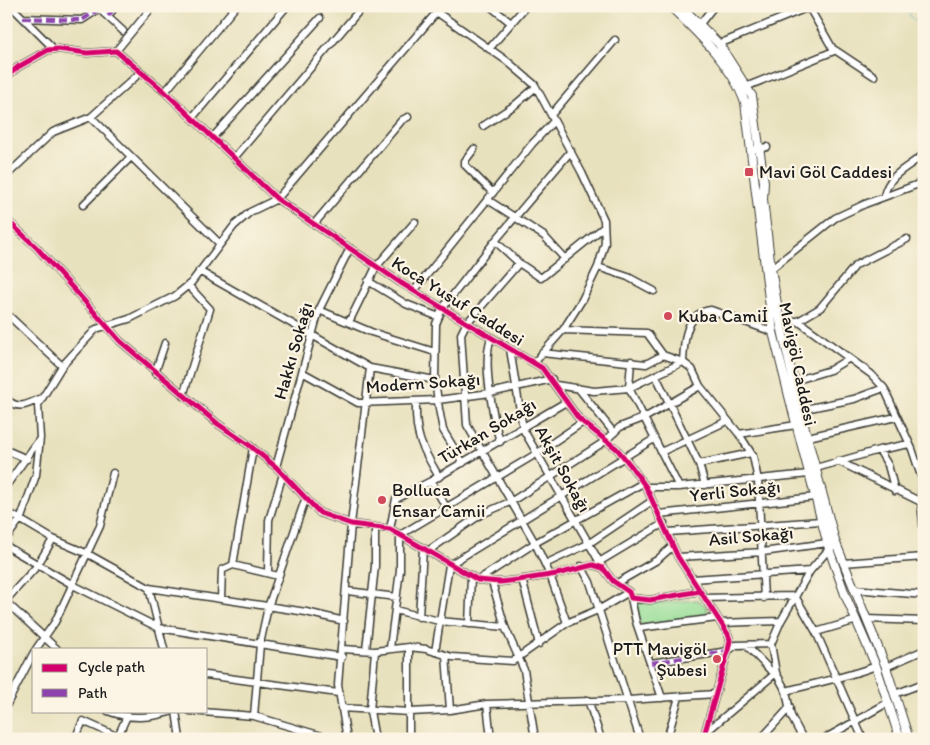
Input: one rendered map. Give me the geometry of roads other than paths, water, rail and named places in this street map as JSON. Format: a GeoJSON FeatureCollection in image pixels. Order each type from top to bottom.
{"type":"FeatureCollection","features":[{"type":"Feature","properties":{"kind":"main road","name":"Mavigöl Caddesi"},"geometry":{"type":"LineString","coordinates":[[670,6],[706,42],[742,94],[760,148],[763,262],[774,332],[796,425],[813,471],[831,546],[843,564],[886,667],[909,739]]}},
{"type":"Feature","properties":{"kind":"main road","name":"Mavigöl Caddesi"},"geometry":{"type":"LineString","coordinates":[[681,6],[719,44],[748,86],[754,101],[772,269],[780,321],[808,437],[815,497],[821,521],[876,666],[900,739]]}},
{"type":"Feature","properties":{"kind":"street"},"geometry":{"type":"LineString","coordinates":[[11,6],[54,49]]}},
{"type":"Feature","properties":{"kind":"street"},"geometry":{"type":"LineString","coordinates":[[108,16],[116,6]]}},
{"type":"Feature","properties":{"kind":"street"},"geometry":{"type":"LineString","coordinates":[[7,76],[38,55],[54,49],[87,53],[116,51],[153,6]]}},
{"type":"Feature","properties":{"kind":"street"},"geometry":{"type":"LineString","coordinates":[[165,92],[236,6]]}},
{"type":"Feature","properties":{"kind":"street"},"geometry":{"type":"LineString","coordinates":[[192,118],[287,6]]}},
{"type":"Feature","properties":{"kind":"street"},"geometry":{"type":"LineString","coordinates":[[234,158],[363,6]]}},
{"type":"Feature","properties":{"kind":"street"},"geometry":{"type":"LineString","coordinates":[[428,6],[507,60],[536,87],[553,122],[571,151],[604,220],[605,243],[598,268],[582,300],[563,330],[534,363]]}},
{"type":"Feature","properties":{"kind":"street"},"geometry":{"type":"LineString","coordinates":[[6,539],[21,518],[36,475],[40,438],[38,405],[62,366],[96,329],[129,319],[174,296],[188,285],[234,226],[250,212],[277,199],[442,6]]}},
{"type":"Feature","properties":{"kind":"street"},"geometry":{"type":"LineString","coordinates":[[490,6],[511,23]]}},
{"type":"Feature","properties":{"kind":"street"},"geometry":{"type":"LineString","coordinates":[[490,49],[526,6]]}},
{"type":"Feature","properties":{"kind":"street"},"geometry":{"type":"LineString","coordinates":[[700,24],[714,6]]}},
{"type":"Feature","properties":{"kind":"street"},"geometry":{"type":"LineString","coordinates":[[23,18],[82,20],[98,7],[123,31]]}},
{"type":"Feature","properties":{"kind":"street"},"geometry":{"type":"LineString","coordinates":[[719,44],[808,8],[835,50],[874,76]]}},
{"type":"Feature","properties":{"kind":"street"},"geometry":{"type":"LineString","coordinates":[[213,137],[320,18]]}},
{"type":"Feature","properties":{"kind":"street"},"geometry":{"type":"LineString","coordinates":[[551,115],[615,40]]}},
{"type":"Feature","properties":{"kind":"street"},"geometry":{"type":"LineString","coordinates":[[748,86],[835,50]]}},
{"type":"Feature","properties":{"kind":"street","name":"Koca Yusuf Caddesi"},"geometry":{"type":"LineString","coordinates":[[116,51],[165,92],[277,199],[376,267],[466,324],[542,368],[583,422],[625,458],[644,485],[664,523],[678,557],[730,640]]}},
{"type":"Feature","properties":{"kind":"street"},"geometry":{"type":"LineString","coordinates":[[6,176],[53,132],[91,118],[141,72]]}},
{"type":"Feature","properties":{"kind":"street"},"geometry":{"type":"LineString","coordinates":[[483,126],[515,105],[536,87]]}},
{"type":"Feature","properties":{"kind":"street"},"geometry":{"type":"LineString","coordinates":[[314,224],[402,120],[408,117]]}},
{"type":"Feature","properties":{"kind":"street"},"geometry":{"type":"LineString","coordinates":[[91,118],[220,244]]}},
{"type":"Feature","properties":{"kind":"street"},"geometry":{"type":"LineString","coordinates":[[414,291],[532,144],[553,122]]}},
{"type":"Feature","properties":{"kind":"street"},"geometry":{"type":"LineString","coordinates":[[474,148],[465,160],[465,165],[493,193]]}},
{"type":"Feature","properties":{"kind":"street"},"geometry":{"type":"LineString","coordinates":[[463,463],[443,430],[435,380],[436,324],[442,309],[495,241],[571,151]]}},
{"type":"Feature","properties":{"kind":"street"},"geometry":{"type":"LineString","coordinates":[[884,196],[892,177],[924,154]]}},
{"type":"Feature","properties":{"kind":"street"},"geometry":{"type":"LineString","coordinates":[[83,205],[131,157]]}},
{"type":"Feature","properties":{"kind":"street"},"geometry":{"type":"LineString","coordinates":[[772,269],[835,218],[884,196],[924,182]]}},
{"type":"Feature","properties":{"kind":"street"},"geometry":{"type":"LineString","coordinates":[[488,200],[544,236],[565,259]]}},
{"type":"Feature","properties":{"kind":"street"},"geometry":{"type":"LineString","coordinates":[[6,219],[37,248],[105,327],[183,396],[276,467],[305,500],[320,513],[351,524],[390,530],[478,580],[492,582],[550,575],[581,566],[601,565],[664,523]]}},
{"type":"Feature","properties":{"kind":"street"},"geometry":{"type":"LineString","coordinates":[[349,322],[376,267],[415,222]]}},
{"type":"Feature","properties":{"kind":"street"},"geometry":{"type":"LineString","coordinates":[[495,241],[519,263],[541,278],[604,227]]}},
{"type":"Feature","properties":{"kind":"street"},"geometry":{"type":"LineString","coordinates":[[780,321],[798,321],[824,304],[845,276],[856,265],[907,239]]}},
{"type":"Feature","properties":{"kind":"street","name":"Hakkı Sokağı"},"geometry":{"type":"LineString","coordinates":[[276,467],[319,310],[350,248]]}},
{"type":"Feature","properties":{"kind":"street"},"geometry":{"type":"LineString","coordinates":[[519,263],[466,324],[461,335],[467,425],[535,543],[550,575],[567,623]]}},
{"type":"Feature","properties":{"kind":"street"},"geometry":{"type":"LineString","coordinates":[[598,268],[628,277],[654,291]]}},
{"type":"Feature","properties":{"kind":"street"},"geometry":{"type":"LineString","coordinates":[[199,271],[370,368],[435,380]]}},
{"type":"Feature","properties":{"kind":"street"},"geometry":{"type":"LineString","coordinates":[[368,280],[406,304],[439,317]]}},
{"type":"Feature","properties":{"kind":"street"},"geometry":{"type":"LineString","coordinates":[[183,396],[210,309],[188,285]]}},
{"type":"Feature","properties":{"kind":"street"},"geometry":{"type":"LineString","coordinates":[[319,310],[371,332],[435,352]]}},
{"type":"Feature","properties":{"kind":"street"},"geometry":{"type":"LineString","coordinates":[[683,362],[684,342],[689,324],[704,311],[711,310],[774,332]]}},
{"type":"Feature","properties":{"kind":"street"},"geometry":{"type":"LineString","coordinates":[[6,313],[62,366]]}},
{"type":"Feature","properties":{"kind":"street"},"geometry":{"type":"LineString","coordinates":[[798,321],[871,374],[884,388],[921,468],[924,535]]}},
{"type":"Feature","properties":{"kind":"street"},"geometry":{"type":"LineString","coordinates":[[563,330],[647,333],[663,355],[683,362],[692,370],[700,386],[739,434],[751,453],[758,480],[764,598]]}},
{"type":"Feature","properties":{"kind":"street"},"geometry":{"type":"LineString","coordinates":[[491,338],[488,346],[490,393],[500,442]]}},
{"type":"Feature","properties":{"kind":"street"},"geometry":{"type":"LineString","coordinates":[[155,373],[165,343]]}},
{"type":"Feature","properties":{"kind":"street","name":"Akşit Sokağı"},"geometry":{"type":"LineString","coordinates":[[510,350],[523,429],[601,565],[630,595]]}},
{"type":"Feature","properties":{"kind":"street"},"geometry":{"type":"LineString","coordinates":[[542,354],[646,364],[663,355]]}},
{"type":"Feature","properties":{"kind":"street"},"geometry":{"type":"LineString","coordinates":[[794,381],[830,370],[848,359]]}},
{"type":"Feature","properties":{"kind":"street"},"geometry":{"type":"LineString","coordinates":[[630,361],[629,388],[646,417],[654,439],[679,487]]}},
{"type":"Feature","properties":{"kind":"street"},"geometry":{"type":"LineString","coordinates":[[556,386],[594,391],[629,388],[683,362]]}},
{"type":"Feature","properties":{"kind":"street"},"geometry":{"type":"LineString","coordinates":[[347,739],[338,693],[351,524],[370,368]]}},
{"type":"Feature","properties":{"kind":"street","name":"Modern Sokağı"},"geometry":{"type":"LineString","coordinates":[[302,372],[358,403],[438,400],[490,393],[552,379]]}},
{"type":"Feature","properties":{"kind":"street"},"geometry":{"type":"LineString","coordinates":[[656,376],[699,464],[705,485]]}},
{"type":"Feature","properties":{"kind":"street"},"geometry":{"type":"LineString","coordinates":[[425,550],[480,516],[512,501],[606,440],[620,427],[646,417],[700,386]]}},
{"type":"Feature","properties":{"kind":"street"},"geometry":{"type":"LineString","coordinates":[[578,388],[614,433]]}},
{"type":"Feature","properties":{"kind":"street"},"geometry":{"type":"LineString","coordinates":[[800,410],[854,399],[884,388]]}},
{"type":"Feature","properties":{"kind":"street"},"geometry":{"type":"LineString","coordinates":[[6,399],[19,407],[42,398]]}},
{"type":"Feature","properties":{"kind":"street"},"geometry":{"type":"LineString","coordinates":[[416,402],[415,428],[420,444],[439,477]]}},
{"type":"Feature","properties":{"kind":"street","name":"Türkan Sokağı"},"geometry":{"type":"LineString","coordinates":[[390,530],[396,499],[483,452],[566,402]]}},
{"type":"Feature","properties":{"kind":"street"},"geometry":{"type":"LineString","coordinates":[[808,437],[896,417]]}},
{"type":"Feature","properties":{"kind":"street"},"geometry":{"type":"LineString","coordinates":[[661,452],[726,420]]}},
{"type":"Feature","properties":{"kind":"street"},"geometry":{"type":"LineString","coordinates":[[400,535],[536,454],[583,422]]}},
{"type":"Feature","properties":{"kind":"street"},"geometry":{"type":"LineString","coordinates":[[739,434],[796,425]]}},
{"type":"Feature","properties":{"kind":"street"},"geometry":{"type":"LineString","coordinates":[[6,486],[40,438]]}},
{"type":"Feature","properties":{"kind":"street"},"geometry":{"type":"LineString","coordinates":[[435,652],[449,564],[562,497],[654,439]]}},
{"type":"Feature","properties":{"kind":"street"},"geometry":{"type":"LineString","coordinates":[[478,580],[575,520],[644,485],[679,487],[758,480],[813,471],[879,450],[909,444]]}},
{"type":"Feature","properties":{"kind":"street"},"geometry":{"type":"LineString","coordinates":[[233,564],[253,448]]}},
{"type":"Feature","properties":{"kind":"street"},"geometry":{"type":"LineString","coordinates":[[6,450],[26,459]]}},
{"type":"Feature","properties":{"kind":"street"},"geometry":{"type":"LineString","coordinates":[[879,450],[888,465],[895,490]]}},
{"type":"Feature","properties":{"kind":"street"},"geometry":{"type":"LineString","coordinates":[[699,464],[751,453]]}},
{"type":"Feature","properties":{"kind":"street"},"geometry":{"type":"LineString","coordinates":[[838,462],[895,490],[922,500]]}},
{"type":"Feature","properties":{"kind":"street"},"geometry":{"type":"LineString","coordinates":[[37,648],[46,638],[88,554],[100,526],[113,473]]}},
{"type":"Feature","properties":{"kind":"street"},"geometry":{"type":"LineString","coordinates":[[268,573],[270,520],[283,474]]}},
{"type":"Feature","properties":{"kind":"street"},"geometry":{"type":"LineString","coordinates":[[431,481],[446,507]]}},
{"type":"Feature","properties":{"kind":"street","name":"Yerli Sokağı"},"geometry":{"type":"LineString","coordinates":[[659,514],[815,497]]}},
{"type":"Feature","properties":{"kind":"street"},"geometry":{"type":"LineString","coordinates":[[254,716],[260,644],[268,606],[305,500]]}},
{"type":"Feature","properties":{"kind":"street"},"geometry":{"type":"LineString","coordinates":[[545,564],[588,544],[652,501]]}},
{"type":"Feature","properties":{"kind":"street"},"geometry":{"type":"LineString","coordinates":[[6,511],[21,518],[53,539],[88,554],[149,588],[268,606],[344,622]]}},
{"type":"Feature","properties":{"kind":"street"},"geometry":{"type":"LineString","coordinates":[[668,532],[821,521]]}},
{"type":"Feature","properties":{"kind":"street"},"geometry":{"type":"LineString","coordinates":[[366,650],[372,593],[374,528]]}},
{"type":"Feature","properties":{"kind":"street"},"geometry":{"type":"LineString","coordinates":[[390,648],[397,597],[400,535]]}},
{"type":"Feature","properties":{"kind":"street"},"geometry":{"type":"LineString","coordinates":[[53,539],[37,566],[6,601],[56,648]]}},
{"type":"Feature","properties":{"kind":"street"},"geometry":{"type":"LineString","coordinates":[[6,546],[37,566],[159,628],[342,657]]}},
{"type":"Feature","properties":{"kind":"street"},"geometry":{"type":"LineString","coordinates":[[617,583],[656,560],[673,546]]}},
{"type":"Feature","properties":{"kind":"street"},"geometry":{"type":"LineString","coordinates":[[803,739],[791,716],[786,691],[776,673],[771,644],[794,596],[831,546]]}},
{"type":"Feature","properties":{"kind":"street","name":"Asil Sokağı"},"geometry":{"type":"LineString","coordinates":[[678,557],[831,546]]}},
{"type":"Feature","properties":{"kind":"street"},"geometry":{"type":"LineString","coordinates":[[419,617],[425,550]]}},
{"type":"Feature","properties":{"kind":"street"},"geometry":{"type":"LineString","coordinates":[[843,564],[924,557]]}},
{"type":"Feature","properties":{"kind":"street"},"geometry":{"type":"LineString","coordinates":[[221,599],[222,570],[225,566],[233,564],[278,576]]}},
{"type":"Feature","properties":{"kind":"street"},"geometry":{"type":"LineString","coordinates":[[581,566],[590,582],[600,609],[640,739]]}},
{"type":"Feature","properties":{"kind":"street"},"geometry":{"type":"LineString","coordinates":[[692,580],[810,572]]}},
{"type":"Feature","properties":{"kind":"street"},"geometry":{"type":"LineString","coordinates":[[468,624],[471,576]]}},
{"type":"Feature","properties":{"kind":"street"},"geometry":{"type":"LineString","coordinates":[[522,579],[539,644]]}},
{"type":"Feature","properties":{"kind":"street"},"geometry":{"type":"LineString","coordinates":[[492,582],[505,627],[520,657],[535,739]]}},
{"type":"Feature","properties":{"kind":"street"},"geometry":{"type":"LineString","coordinates":[[149,588],[164,648]]}},
{"type":"Feature","properties":{"kind":"street"},"geometry":{"type":"LineString","coordinates":[[347,590],[397,597]]}},
{"type":"Feature","properties":{"kind":"street"},"geometry":{"type":"LineString","coordinates":[[854,590],[924,595]]}},
{"type":"Feature","properties":{"kind":"street"},"geometry":{"type":"LineString","coordinates":[[342,649],[375,651],[409,647],[446,655],[513,661],[567,623],[630,595],[650,600],[700,591]]}},
{"type":"Feature","properties":{"kind":"street"},"geometry":{"type":"LineString","coordinates":[[630,595],[662,698]]}},
{"type":"Feature","properties":{"kind":"street"},"geometry":{"type":"LineString","coordinates":[[705,598],[794,596]]}},
{"type":"Feature","properties":{"kind":"street"},"geometry":{"type":"LineString","coordinates":[[794,596],[816,632],[834,677],[863,739]]}},
{"type":"Feature","properties":{"kind":"street"},"geometry":{"type":"LineString","coordinates":[[395,610],[439,621],[505,627]]}},
{"type":"Feature","properties":{"kind":"street"},"geometry":{"type":"LineString","coordinates":[[866,619],[924,622]]}},
{"type":"Feature","properties":{"kind":"street"},"geometry":{"type":"LineString","coordinates":[[639,628],[719,620],[781,621]]}},
{"type":"Feature","properties":{"kind":"street"},"geometry":{"type":"LineString","coordinates":[[816,632],[857,620]]}},
{"type":"Feature","properties":{"kind":"street"},"geometry":{"type":"LineString","coordinates":[[730,640],[736,645],[771,644]]}},
{"type":"Feature","properties":{"kind":"street"},"geometry":{"type":"LineString","coordinates":[[704,736],[730,640]]}},
{"type":"Feature","properties":{"kind":"street"},"geometry":{"type":"LineString","coordinates":[[651,662],[728,652],[736,645]]}},
{"type":"Feature","properties":{"kind":"street"},"geometry":{"type":"LineString","coordinates":[[746,645],[770,670],[776,673]]}},
{"type":"Feature","properties":{"kind":"street"},"geometry":{"type":"LineString","coordinates":[[409,647],[409,739]]}},
{"type":"Feature","properties":{"kind":"street"},"geometry":{"type":"LineString","coordinates":[[886,667],[924,650]]}},
{"type":"Feature","properties":{"kind":"street"},"geometry":{"type":"LineString","coordinates":[[375,651],[370,711],[375,739]]}},
{"type":"Feature","properties":{"kind":"street"},"geometry":{"type":"LineString","coordinates":[[446,655],[450,710]]}},
{"type":"Feature","properties":{"kind":"street"},"geometry":{"type":"LineString","coordinates":[[6,706],[32,658]]}},
{"type":"Feature","properties":{"kind":"street"},"geometry":{"type":"LineString","coordinates":[[786,691],[834,677],[852,676],[876,666]]}},
{"type":"Feature","properties":{"kind":"street"},"geometry":{"type":"LineString","coordinates":[[704,736],[776,673]]}},
{"type":"Feature","properties":{"kind":"street"},"geometry":{"type":"LineString","coordinates":[[208,675],[338,693]]}},
{"type":"Feature","properties":{"kind":"street"},"geometry":{"type":"LineString","coordinates":[[895,694],[924,683]]}},
{"type":"Feature","properties":{"kind":"street"},"geometry":{"type":"LineString","coordinates":[[341,708],[410,712],[450,710],[487,704],[629,700],[715,694]]}},
{"type":"Feature","properties":{"kind":"street"},"geometry":{"type":"LineString","coordinates":[[667,739],[679,697]]}},
{"type":"Feature","properties":{"kind":"street"},"geometry":{"type":"LineString","coordinates":[[588,700],[601,739]]}},
{"type":"Feature","properties":{"kind":"street"},"geometry":{"type":"LineString","coordinates":[[824,739],[889,702]]}},
{"type":"Feature","properties":{"kind":"street"},"geometry":{"type":"LineString","coordinates":[[487,704],[491,739]]}},
{"type":"Feature","properties":{"kind":"street"},"geometry":{"type":"LineString","coordinates":[[762,739],[790,707]]}},
{"type":"Feature","properties":{"kind":"street"},"geometry":{"type":"LineString","coordinates":[[112,712],[126,716],[152,718],[172,712]]}},
{"type":"Feature","properties":{"kind":"street"},"geometry":{"type":"LineString","coordinates":[[175,712],[180,739]]}},
{"type":"Feature","properties":{"kind":"street"},"geometry":{"type":"LineString","coordinates":[[203,712],[254,716],[332,739]]}},
{"type":"Feature","properties":{"kind":"street"},"geometry":{"type":"LineString","coordinates":[[75,739],[83,721],[121,738],[126,716]]}},
{"type":"Feature","properties":{"kind":"waterway"},"geometry":{"type":"LineString","coordinates":[[905,6],[911,17],[924,29]]}},
{"type":"Feature","properties":{"kind":"place","name":"Mavi Göl Caddesi"},"geometry":{"type":"Point","coordinates":[749,172]}},
{"type":"Feature","properties":{"kind":"place","name":"Kuba Camiİ"},"geometry":{"type":"Point","coordinates":[668,316]}},
{"type":"Feature","properties":{"kind":"place","name":"Bolluca Ensar Camii"},"geometry":{"type":"Point","coordinates":[382,500]}},
{"type":"Feature","properties":{"kind":"place","name":"PTT Mavigöl Şubesi"},"geometry":{"type":"Point","coordinates":[717,659]}}]}
